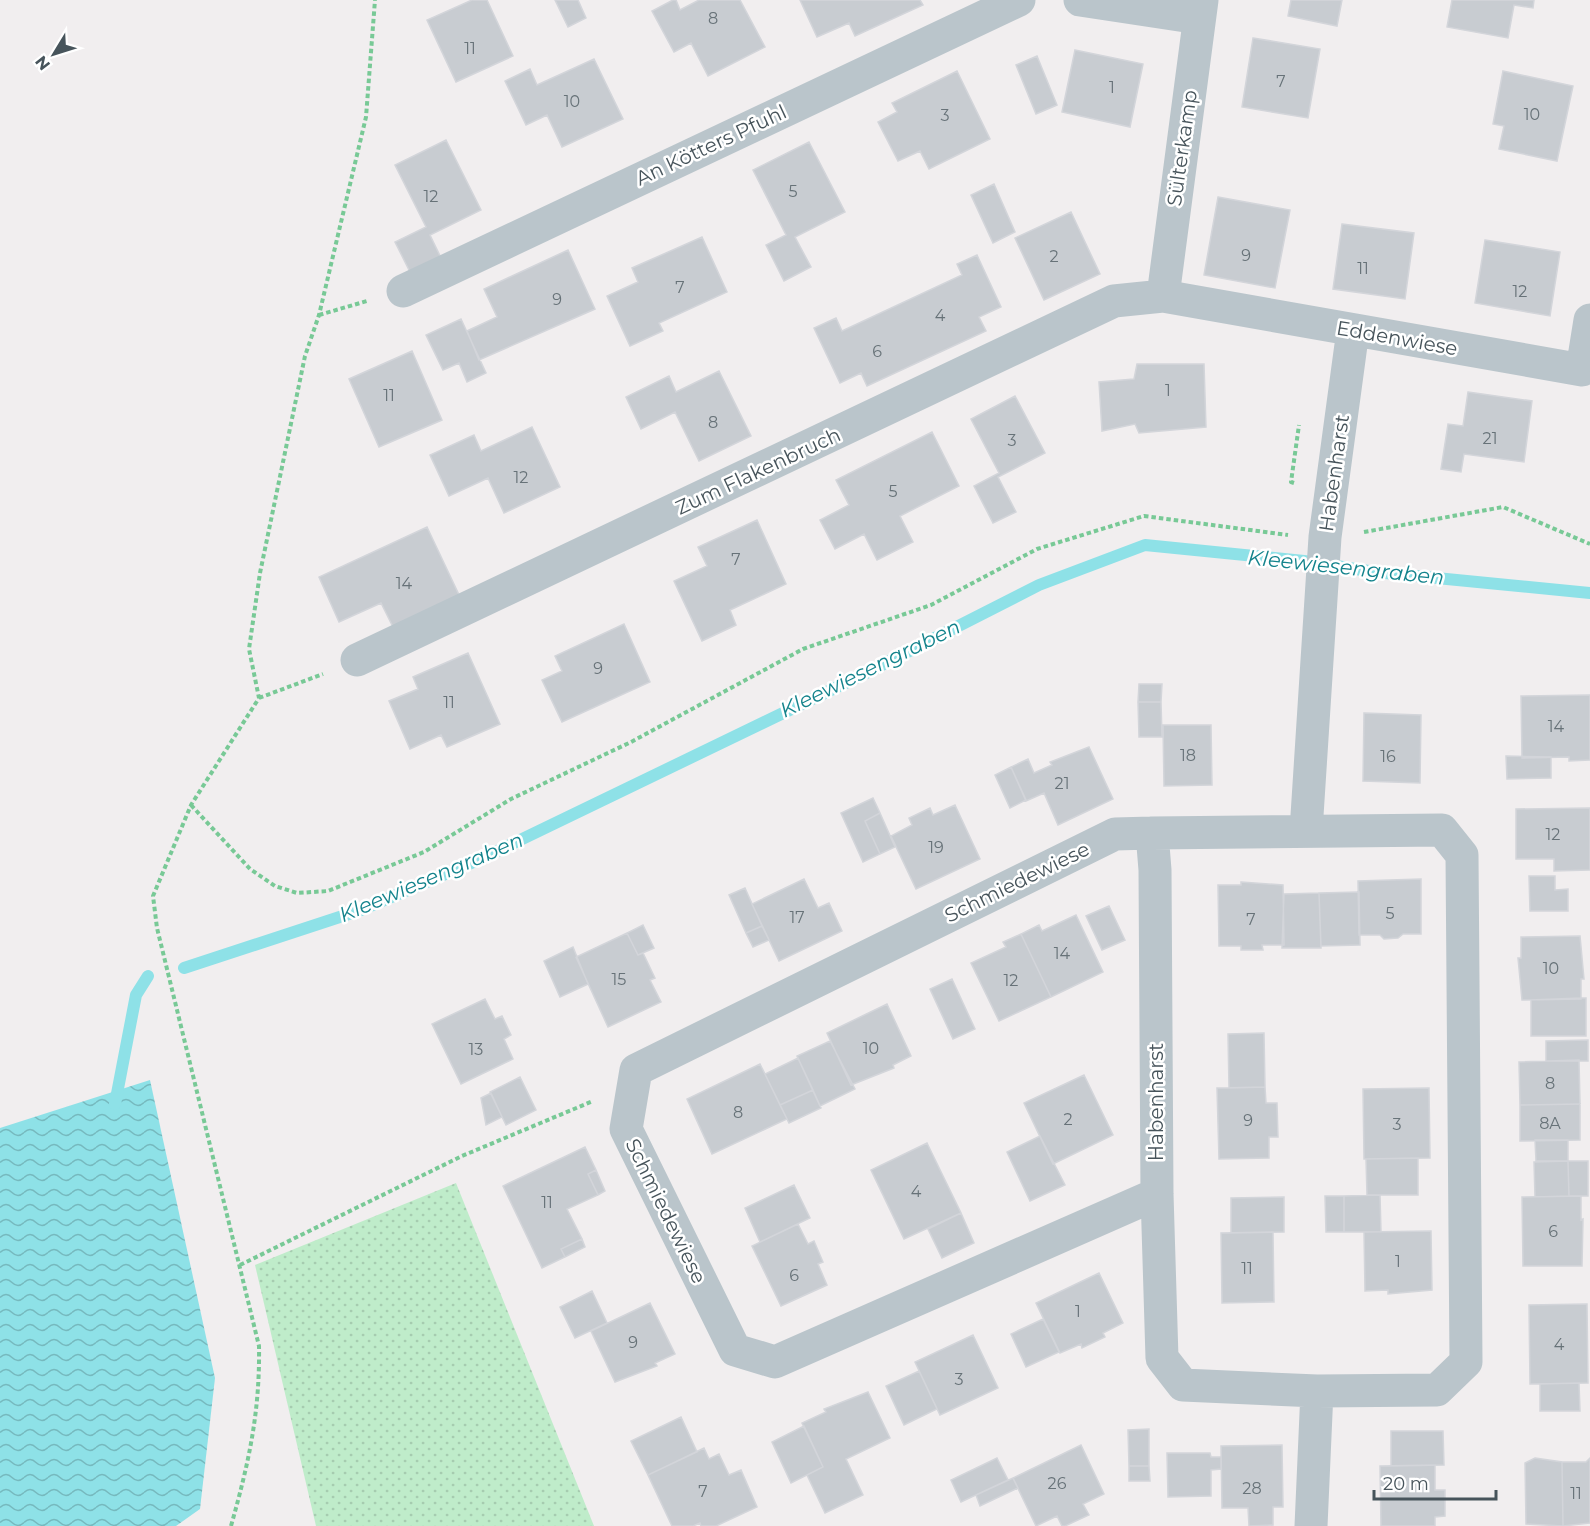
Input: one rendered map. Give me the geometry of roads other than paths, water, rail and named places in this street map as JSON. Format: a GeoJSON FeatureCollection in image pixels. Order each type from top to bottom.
{"type":"FeatureCollection","features":[{"type":"Feature","properties":{"kind":"street","name":"An Kötters Pfuhl"},"geometry":{"type":"LineString","coordinates":[[403,291],[1019,0]]}},
{"type":"Feature","properties":{"kind":"street"},"geometry":{"type":"LineString","coordinates":[[1080,0],[1201,9]]}},
{"type":"Feature","properties":{"kind":"street","name":"Sülterkamp"},"geometry":{"type":"LineString","coordinates":[[1162,296],[1201,9]]}},
{"type":"Feature","properties":{"kind":"street","name":"Eddenwiese"},"geometry":{"type":"LineString","coordinates":[[1162,296],[1582,370],[1590,321]]}},
{"type":"Feature","properties":{"kind":"street","name":"Zum Flakenbruch"},"geometry":{"type":"LineString","coordinates":[[357,660],[1114,301],[1162,296]]}},
{"type":"Feature","properties":{"kind":"street","name":"Habenharst"},"geometry":{"type":"LineString","coordinates":[[1306,831],[1325,537],[1353,330]]}},
{"type":"Feature","properties":{"kind":"street","name":"Habenharst"},"geometry":{"type":"LineString","coordinates":[[1442,830],[1462,855],[1466,1362],[1437,1390],[1317,1391],[1183,1385],[1162,1358],[1156,1194],[1155,870],[1152,833],[1306,831],[1442,830]]}},
{"type":"Feature","properties":{"kind":"street","name":"Schmiedewiese"},"geometry":{"type":"LineString","coordinates":[[1152,833],[1115,834],[636,1070],[626,1129],[735,1350],[775,1362],[1156,1194]]}},
{"type":"Feature","properties":{"kind":"street"},"geometry":{"type":"LineString","coordinates":[[1311,1526],[1317,1391]]}},
{"type":"Feature","properties":{"kind":"water"},"geometry":{"type":"Polygon","coordinates":[[[150,1080],[215,1378],[200,1509],[176,1526],[0,1526],[0,1128],[150,1080]]]}},
{"type":"Feature","properties":{"kind":"waterway","name":"Kleewiesengraben"},"geometry":{"type":"LineString","coordinates":[[184,968],[361,910],[483,858],[866,673],[1039,585],[1145,545],[1304,561],[1375,572],[1590,593]]}},
{"type":"Feature","properties":{"kind":"waterway","name":"Kleewiesengraben"},"geometry":{"type":"LineString","coordinates":[[115,1104],[136,995],[148,976]]}}]}
